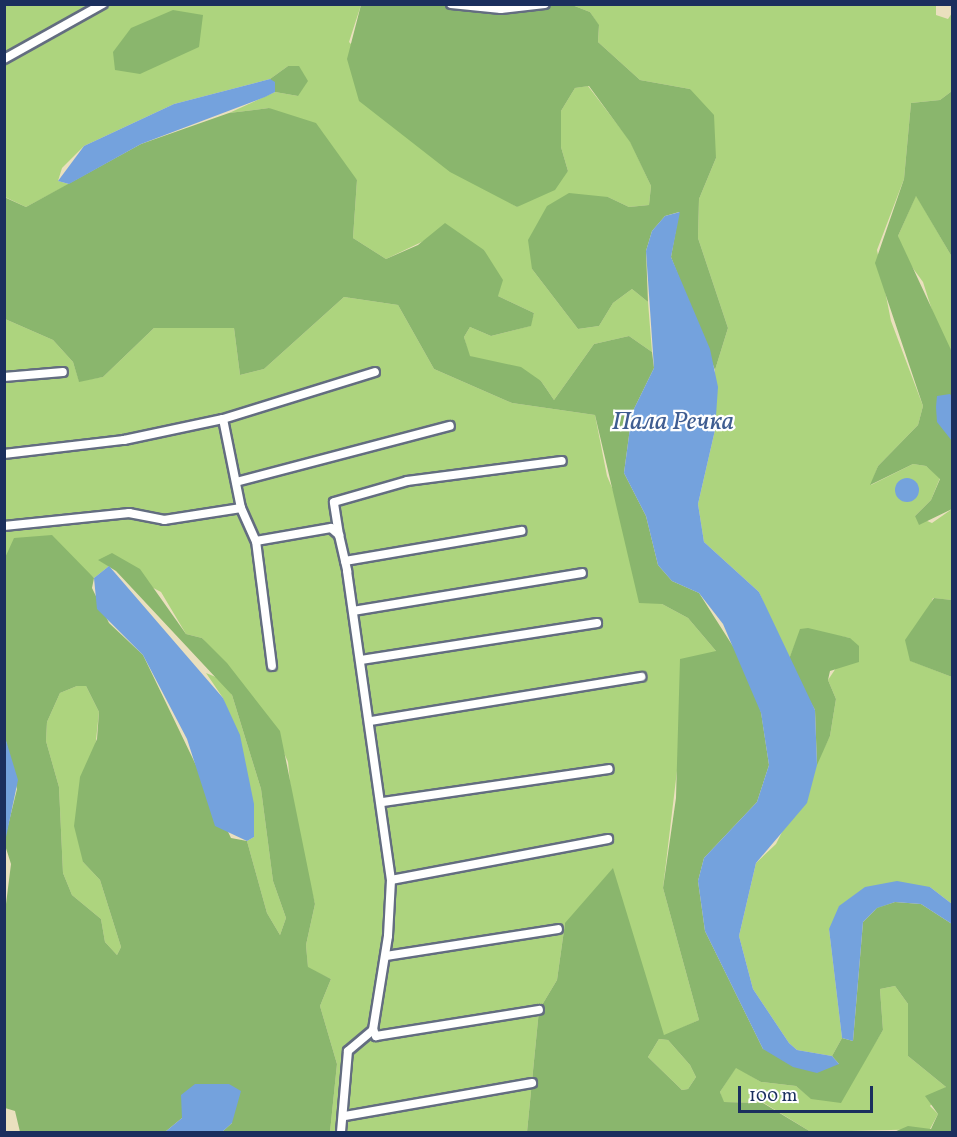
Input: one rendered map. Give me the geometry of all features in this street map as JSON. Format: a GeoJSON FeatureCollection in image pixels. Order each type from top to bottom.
{"type":"FeatureCollection","features":[{"type":"Feature","properties":{"kind":"street"},"geometry":{"type":"LineString","coordinates":[[4,58],[103,4]]}},
{"type":"Feature","properties":{"kind":"street"},"geometry":{"type":"LineString","coordinates":[[451,4],[529,9],[545,4]]}},
{"type":"Feature","properties":{"kind":"street"},"geometry":{"type":"LineString","coordinates":[[4,377],[63,372]]}},
{"type":"Feature","properties":{"kind":"street"},"geometry":{"type":"LineString","coordinates":[[4,454],[124,440],[223,418],[375,372]]}},
{"type":"Feature","properties":{"kind":"street"},"geometry":{"type":"LineString","coordinates":[[223,418],[241,508],[256,541],[272,666]]}},
{"type":"Feature","properties":{"kind":"street"},"geometry":{"type":"LineString","coordinates":[[236,482],[450,426]]}},
{"type":"Feature","properties":{"kind":"street"},"geometry":{"type":"LineString","coordinates":[[539,1010],[376,1036],[373,1030],[386,956],[391,880],[371,722],[334,502],[407,481],[562,461]]}},
{"type":"Feature","properties":{"kind":"street"},"geometry":{"type":"LineString","coordinates":[[4,526],[129,513],[164,520],[241,508]]}},
{"type":"Feature","properties":{"kind":"street"},"geometry":{"type":"LineString","coordinates":[[256,541],[332,528],[339,535]]}},
{"type":"Feature","properties":{"kind":"street"},"geometry":{"type":"LineString","coordinates":[[345,561],[521,531]]}},
{"type":"Feature","properties":{"kind":"street"},"geometry":{"type":"LineString","coordinates":[[353,611],[582,573]]}},
{"type":"Feature","properties":{"kind":"street"},"geometry":{"type":"LineString","coordinates":[[361,660],[597,623]]}},
{"type":"Feature","properties":{"kind":"street"},"geometry":{"type":"LineString","coordinates":[[371,722],[641,677]]}},
{"type":"Feature","properties":{"kind":"street"},"geometry":{"type":"LineString","coordinates":[[382,802],[609,769]]}},
{"type":"Feature","properties":{"kind":"street"},"geometry":{"type":"LineString","coordinates":[[391,880],[608,839]]}},
{"type":"Feature","properties":{"kind":"street"},"geometry":{"type":"LineString","coordinates":[[386,956],[558,929]]}},
{"type":"Feature","properties":{"kind":"street"},"geometry":{"type":"LineString","coordinates":[[341,1132],[345,1116],[348,1051],[373,1030]]}},
{"type":"Feature","properties":{"kind":"street"},"geometry":{"type":"LineString","coordinates":[[345,1116],[532,1083]]}},
{"type":"Feature","properties":{"kind":"green space"},"geometry":{"type":"Polygon","coordinates":[[[936,4],[936,15],[948,19],[952,13],[952,91],[940,100],[911,103],[904,179],[877,250],[891,321],[923,406],[918,425],[878,466],[871,485],[913,464],[926,466],[940,478],[931,500],[915,516],[932,523],[952,509],[952,600],[933,598],[911,661],[952,677],[952,904],[930,887],[829,929],[842,1038],[832,1056],[797,1050],[789,1043],[753,989],[739,936],[756,863],[776,844],[830,736],[836,699],[828,680],[838,665],[851,664],[850,638],[801,629],[788,662],[759,592],[704,542],[698,504],[715,430],[715,370],[728,328],[698,238],[699,199],[716,158],[690,89],[640,80],[598,42],[599,26],[590,12],[572,5],[936,4]]]}},
{"type":"Feature","properties":{"kind":"green space"},"geometry":{"type":"Polygon","coordinates":[[[4,5],[361,5],[349,42],[499,196],[517,207],[568,171],[561,147],[561,111],[575,88],[588,86],[630,141],[651,186],[649,205],[629,207],[608,197],[532,269],[578,329],[599,326],[613,303],[632,289],[648,302],[652,352],[629,336],[594,344],[554,400],[541,381],[469,356],[464,337],[470,327],[491,336],[530,326],[534,313],[498,296],[484,250],[428,239],[386,259],[353,238],[357,180],[269,108],[229,113],[275,92],[298,96],[288,66],[270,79],[174,104],[84,146],[62,168],[58,181],[69,184],[26,207],[5,197],[4,5]]]}},
{"type":"Feature","properties":{"kind":"green space"},"geometry":{"type":"Polygon","coordinates":[[[361,5],[572,5],[590,12],[599,25],[598,42],[640,80],[690,89],[714,115],[716,158],[699,199],[698,238],[728,328],[715,370],[671,257],[679,212],[665,216],[652,231],[646,251],[648,302],[632,289],[613,303],[599,326],[578,329],[532,269],[528,240],[547,206],[569,193],[608,197],[629,207],[649,205],[651,186],[630,142],[589,86],[575,88],[561,111],[561,147],[568,171],[555,190],[517,207],[450,172],[359,101],[347,59],[361,5]]]}},
{"type":"Feature","properties":{"kind":"green space"},"geometry":{"type":"Polygon","coordinates":[[[173,10],[203,15],[199,47],[140,74],[115,70],[113,52],[131,28],[173,10]]]}},
{"type":"Feature","properties":{"kind":"green space"},"geometry":{"type":"Polygon","coordinates":[[[288,66],[299,66],[308,81],[298,96],[275,92],[270,79],[288,66]]]}},
{"type":"Feature","properties":{"kind":"green space"},"geometry":{"type":"Polygon","coordinates":[[[952,91],[952,257],[916,196],[898,236],[952,352],[952,397],[937,396],[952,441],[952,509],[919,525],[915,516],[931,500],[940,479],[926,466],[913,464],[870,485],[878,466],[918,425],[923,406],[875,263],[904,179],[911,103],[940,100],[952,91]]]}},
{"type":"Feature","properties":{"kind":"green space"},"geometry":{"type":"Polygon","coordinates":[[[269,108],[316,123],[357,180],[353,238],[386,259],[418,245],[445,223],[484,250],[503,280],[498,296],[534,313],[531,326],[491,336],[470,327],[464,337],[470,356],[521,367],[541,381],[554,400],[594,344],[629,336],[652,352],[654,368],[632,413],[624,473],[646,516],[658,565],[672,581],[699,593],[741,659],[761,712],[769,765],[757,802],[704,858],[698,881],[705,931],[763,1049],[839,1064],[832,1056],[842,1038],[853,1041],[863,922],[877,908],[895,902],[921,904],[952,924],[952,1132],[894,1132],[908,1126],[931,1129],[938,1114],[925,1096],[946,1087],[908,1056],[908,1004],[895,986],[880,989],[883,1030],[841,1103],[811,1099],[796,1086],[761,1082],[736,1068],[720,1092],[724,1102],[763,1103],[811,1132],[527,1132],[539,1010],[557,980],[565,923],[613,868],[664,1035],[699,1020],[663,888],[676,798],[680,659],[716,651],[688,618],[662,604],[639,603],[595,415],[512,403],[434,369],[398,305],[344,297],[264,369],[240,375],[234,328],[154,328],[103,377],[79,382],[73,362],[53,340],[5,319],[4,197],[26,207],[141,144],[229,113],[269,108]],[[659,1039],[648,1057],[682,1090],[688,1089],[696,1077],[690,1065],[668,1040],[659,1039]]]}},
{"type":"Feature","properties":{"kind":"green space"},"geometry":{"type":"Polygon","coordinates":[[[916,195],[952,257],[952,352],[938,329],[923,282],[901,252],[898,236],[916,195]]]}},
{"type":"Feature","properties":{"kind":"green space"},"geometry":{"type":"Polygon","coordinates":[[[344,297],[398,305],[434,369],[512,403],[595,415],[607,476],[662,604],[688,618],[716,651],[679,754],[663,888],[699,1020],[664,1036],[658,1022],[565,923],[557,980],[539,1010],[527,1132],[330,1132],[337,1064],[320,1006],[331,979],[308,968],[306,945],[315,904],[294,822],[288,762],[268,717],[202,638],[186,634],[161,592],[99,560],[109,566],[94,578],[63,552],[5,560],[5,319],[53,340],[73,362],[79,381],[103,377],[154,328],[234,328],[240,375],[264,369],[344,297]]]}},
{"type":"Feature","properties":{"kind":"green space"},"geometry":{"type":"Polygon","coordinates":[[[52,535],[94,578],[92,588],[109,623],[143,655],[231,838],[247,841],[267,913],[280,935],[286,918],[273,881],[261,789],[232,695],[116,571],[98,560],[112,553],[140,569],[186,634],[202,638],[227,663],[280,731],[315,904],[306,945],[308,967],[331,979],[320,1006],[337,1064],[330,1132],[222,1132],[232,1123],[185,1106],[182,1118],[165,1132],[20,1132],[15,1111],[5,1108],[4,920],[11,864],[4,842],[17,789],[5,737],[4,560],[14,538],[52,535]],[[77,686],[60,693],[47,722],[46,741],[59,787],[63,873],[72,895],[101,919],[105,942],[117,955],[121,947],[100,880],[83,862],[74,826],[80,777],[97,739],[99,712],[86,686],[77,686]]]}},
{"type":"Feature","properties":{"kind":"green space"},"geometry":{"type":"Polygon","coordinates":[[[934,598],[952,600],[952,677],[910,661],[905,640],[934,598]]]}},
{"type":"Feature","properties":{"kind":"green space"},"geometry":{"type":"Polygon","coordinates":[[[808,628],[850,638],[859,646],[859,662],[830,671],[828,680],[836,699],[830,736],[817,765],[815,710],[788,662],[800,629],[808,628]]]}},
{"type":"Feature","properties":{"kind":"green space"},"geometry":{"type":"Polygon","coordinates":[[[206,673],[223,680],[232,695],[261,789],[273,881],[286,918],[280,935],[267,913],[247,841],[254,837],[223,698],[206,673]]]}},
{"type":"Feature","properties":{"kind":"green space"},"geometry":{"type":"Polygon","coordinates":[[[77,686],[86,686],[99,712],[83,862],[100,880],[121,947],[117,955],[105,942],[101,919],[72,895],[63,873],[59,787],[46,741],[47,722],[60,693],[77,686]]]}},
{"type":"Feature","properties":{"kind":"green space"},"geometry":{"type":"Polygon","coordinates":[[[895,986],[908,1004],[908,1056],[946,1087],[930,1106],[938,1114],[930,1129],[811,1132],[764,1103],[723,1102],[720,1092],[736,1067],[761,1082],[796,1086],[812,1099],[855,1076],[883,1030],[880,989],[895,986]]]}},
{"type":"Feature","properties":{"kind":"green space"},"geometry":{"type":"Polygon","coordinates":[[[659,1039],[668,1040],[690,1065],[696,1077],[688,1089],[682,1090],[648,1057],[659,1039]]]}},
{"type":"Feature","properties":{"kind":"water"},"geometry":{"type":"Polygon","coordinates":[[[270,79],[275,82],[275,92],[265,97],[141,144],[69,184],[58,181],[84,146],[174,104],[270,79]]]}},
{"type":"Feature","properties":{"kind":"water","name":"Пала Речка"},"geometry":{"type":"Polygon","coordinates":[[[680,212],[671,257],[710,349],[718,387],[715,430],[698,504],[704,542],[759,592],[815,710],[817,765],[807,803],[756,863],[739,936],[753,989],[789,1043],[797,1050],[832,1056],[839,1064],[817,1073],[793,1067],[763,1049],[705,931],[698,881],[704,858],[757,802],[769,765],[761,713],[723,624],[699,593],[672,581],[658,565],[646,516],[624,473],[632,413],[654,368],[646,251],[652,231],[665,216],[680,212]]]}},
{"type":"Feature","properties":{"kind":"water"},"geometry":{"type":"Polygon","coordinates":[[[950,394],[952,397],[952,441],[937,422],[936,407],[937,396],[950,394]]]}},
{"type":"Feature","properties":{"kind":"water"},"geometry":{"type":"Polygon","coordinates":[[[907,478],[916,481],[919,490],[916,499],[907,502],[898,499],[895,490],[898,481],[907,478]]]}},
{"type":"Feature","properties":{"kind":"water"},"geometry":{"type":"Polygon","coordinates":[[[109,566],[223,698],[240,735],[254,804],[254,837],[247,841],[215,826],[187,739],[143,655],[97,609],[94,578],[109,566]]]}},
{"type":"Feature","properties":{"kind":"water"},"geometry":{"type":"Polygon","coordinates":[[[4,737],[18,780],[5,842],[4,737]]]}},
{"type":"Feature","properties":{"kind":"water"},"geometry":{"type":"Polygon","coordinates":[[[897,881],[930,887],[952,904],[952,924],[921,904],[895,902],[877,908],[863,922],[853,1041],[842,1038],[829,929],[839,906],[865,887],[897,881]]]}},
{"type":"Feature","properties":{"kind":"water"},"geometry":{"type":"Polygon","coordinates":[[[195,1084],[229,1084],[241,1091],[232,1123],[222,1132],[165,1132],[182,1118],[181,1095],[195,1084]]]}}]}
